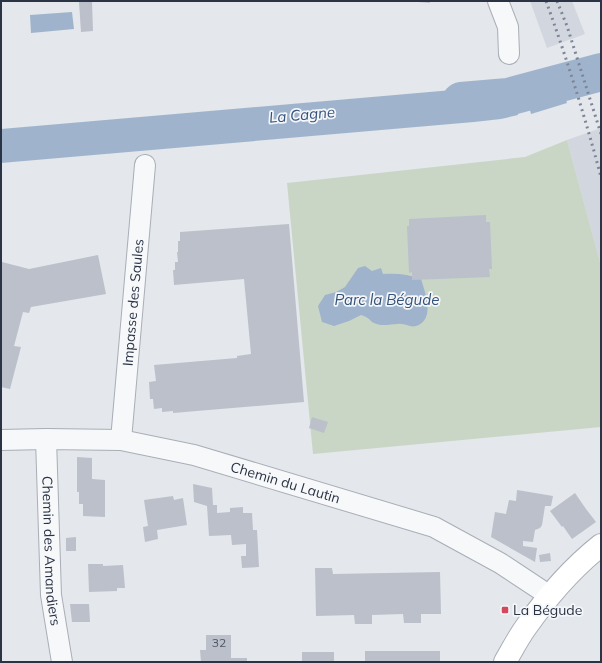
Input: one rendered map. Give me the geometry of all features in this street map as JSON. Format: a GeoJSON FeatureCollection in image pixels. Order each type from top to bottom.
{"type":"FeatureCollection","features":[{"type":"Feature","properties":{"kind":"main road"},"geometry":{"type":"LineString","coordinates":[[505,662],[525,628],[550,596],[566,577],[589,554],[601,545]]}},
{"type":"Feature","properties":{"kind":"street"},"geometry":{"type":"LineString","coordinates":[[498,1],[508,27],[509,54]]}},
{"type":"Feature","properties":{"kind":"street","name":"Impasse des Saules"},"geometry":{"type":"LineString","coordinates":[[121,440],[145,165]]}},
{"type":"Feature","properties":{"kind":"street","name":"Chemin des Amandiers"},"geometry":{"type":"LineString","coordinates":[[46,439],[51,595],[62,662]]}},
{"type":"Feature","properties":{"kind":"street","name":"Chemin du Lautin"},"geometry":{"type":"LineString","coordinates":[[1,440],[121,440],[194,454],[434,527],[500,562],[550,596]]}},
{"type":"Feature","properties":{"kind":"shaded area"},"geometry":{"type":"Polygon","coordinates":[[[530,1],[572,1],[585,34],[547,48],[530,1]]]}},
{"type":"Feature","properties":{"kind":"shaded area"},"geometry":{"type":"Polygon","coordinates":[[[601,128],[601,266],[567,140],[601,128]]]}},
{"type":"Feature","properties":{"kind":"green space"},"geometry":{"type":"Polygon","coordinates":[[[567,140],[601,266],[601,427],[313,454],[287,183],[525,157],[567,140]]]}},
{"type":"Feature","properties":{"kind":"water"},"geometry":{"type":"Polygon","coordinates":[[[72,12],[74,29],[31,33],[30,15],[72,12]]]}},
{"type":"Feature","properties":{"kind":"water"},"geometry":{"type":"Polygon","coordinates":[[[558,74],[567,103],[531,114],[523,82],[558,74]]]}},
{"type":"Feature","properties":{"kind":"water"},"geometry":{"type":"Polygon","coordinates":[[[510,85],[518,115],[501,119],[1,163],[1,129],[510,85]]]}},
{"type":"Feature","properties":{"kind":"water","name":"Parc la Bégude"},"geometry":{"type":"Polygon","coordinates":[[[365,266],[372,271],[381,268],[383,274],[402,274],[421,279],[428,305],[426,318],[422,323],[416,326],[401,324],[380,325],[361,315],[334,326],[322,322],[318,306],[325,295],[336,292],[345,287],[358,268],[365,266]]]}},
{"type":"Feature","properties":{"kind":"building"},"geometry":{"type":"Polygon","coordinates":[[[430,1],[430,3],[418,2],[430,1]]]}},
{"type":"Feature","properties":{"kind":"building"},"geometry":{"type":"Polygon","coordinates":[[[79,2],[92,2],[93,31],[81,32],[79,2]]]}},
{"type":"Feature","properties":{"kind":"building"},"geometry":{"type":"Polygon","coordinates":[[[486,215],[486,222],[490,222],[492,269],[489,269],[490,277],[412,280],[412,272],[409,273],[407,226],[409,226],[409,219],[486,215]]]}},
{"type":"Feature","properties":{"kind":"building"},"geometry":{"type":"Polygon","coordinates":[[[289,224],[304,402],[173,413],[173,411],[162,412],[162,408],[154,409],[153,399],[150,399],[149,382],[156,381],[154,365],[237,358],[237,356],[251,354],[244,279],[174,285],[173,270],[175,270],[175,262],[178,262],[177,252],[178,241],[180,241],[180,232],[289,224]]]}},
{"type":"Feature","properties":{"kind":"building"},"geometry":{"type":"Polygon","coordinates":[[[98,255],[106,294],[31,307],[29,313],[23,312],[14,346],[21,347],[10,389],[1,387],[2,262],[29,269],[98,255]]]}},
{"type":"Feature","properties":{"kind":"building"},"geometry":{"type":"Polygon","coordinates":[[[312,417],[328,422],[324,433],[309,428],[312,417]]]}},
{"type":"Feature","properties":{"kind":"building"},"geometry":{"type":"Polygon","coordinates":[[[77,457],[92,458],[92,479],[105,480],[105,517],[83,516],[83,504],[79,504],[79,492],[77,492],[77,457]]]}},
{"type":"Feature","properties":{"kind":"building"},"geometry":{"type":"Polygon","coordinates":[[[193,484],[212,488],[213,505],[217,505],[217,513],[230,512],[230,508],[243,507],[243,513],[252,513],[253,530],[257,530],[259,567],[242,568],[241,556],[246,556],[246,544],[232,545],[231,535],[209,536],[207,506],[194,502],[193,484]]]}},
{"type":"Feature","properties":{"kind":"building"},"geometry":{"type":"Polygon","coordinates":[[[517,490],[553,496],[551,506],[545,506],[542,525],[540,528],[535,530],[533,542],[523,541],[523,546],[537,548],[535,562],[491,537],[495,512],[506,514],[509,500],[516,501],[517,490]]]}},
{"type":"Feature","properties":{"kind":"building"},"geometry":{"type":"Polygon","coordinates":[[[575,493],[596,522],[572,539],[550,511],[575,493]]]}},
{"type":"Feature","properties":{"kind":"building"},"geometry":{"type":"Polygon","coordinates":[[[173,496],[174,500],[183,498],[187,525],[157,530],[158,539],[145,542],[143,527],[148,526],[144,500],[173,496]]]}},
{"type":"Feature","properties":{"kind":"building"},"geometry":{"type":"Polygon","coordinates":[[[76,537],[76,551],[66,551],[66,538],[76,537]]]}},
{"type":"Feature","properties":{"kind":"building"},"geometry":{"type":"Polygon","coordinates":[[[550,553],[551,561],[540,562],[539,555],[550,553]]]}},
{"type":"Feature","properties":{"kind":"building"},"geometry":{"type":"Polygon","coordinates":[[[88,564],[103,564],[103,566],[123,565],[125,588],[117,588],[117,591],[89,592],[88,564]]]}},
{"type":"Feature","properties":{"kind":"building"},"geometry":{"type":"Polygon","coordinates":[[[315,568],[332,568],[333,574],[440,572],[441,614],[421,614],[421,623],[404,623],[403,614],[372,615],[372,624],[355,624],[354,615],[316,616],[315,568]]]}},
{"type":"Feature","properties":{"kind":"building"},"geometry":{"type":"Polygon","coordinates":[[[70,604],[89,604],[90,622],[72,622],[70,604]]]}},
{"type":"Feature","properties":{"kind":"building"},"geometry":{"type":"Polygon","coordinates":[[[206,635],[231,635],[231,658],[247,658],[247,662],[201,662],[200,650],[206,650],[206,635]]]}},
{"type":"Feature","properties":{"kind":"building"},"geometry":{"type":"Polygon","coordinates":[[[365,651],[440,651],[440,662],[365,662],[365,651]]]}},
{"type":"Feature","properties":{"kind":"building"},"geometry":{"type":"Polygon","coordinates":[[[302,652],[334,652],[334,662],[302,662],[302,652]]]}},
{"type":"Feature","properties":{"kind":"waterway","name":"La Cagne"},"geometry":{"type":"LineString","coordinates":[[461,101],[508,97],[601,72]]}},
{"type":"Feature","properties":{"kind":"railway"},"geometry":{"type":"LineString","coordinates":[[546,1],[589,132],[601,177]]}},
{"type":"Feature","properties":{"kind":"railway"},"geometry":{"type":"LineString","coordinates":[[557,1],[567,26],[601,134]]}},
{"type":"Feature","properties":{"kind":"place","name":"La Bégude"},"geometry":{"type":"Point","coordinates":[505,610]}}]}
